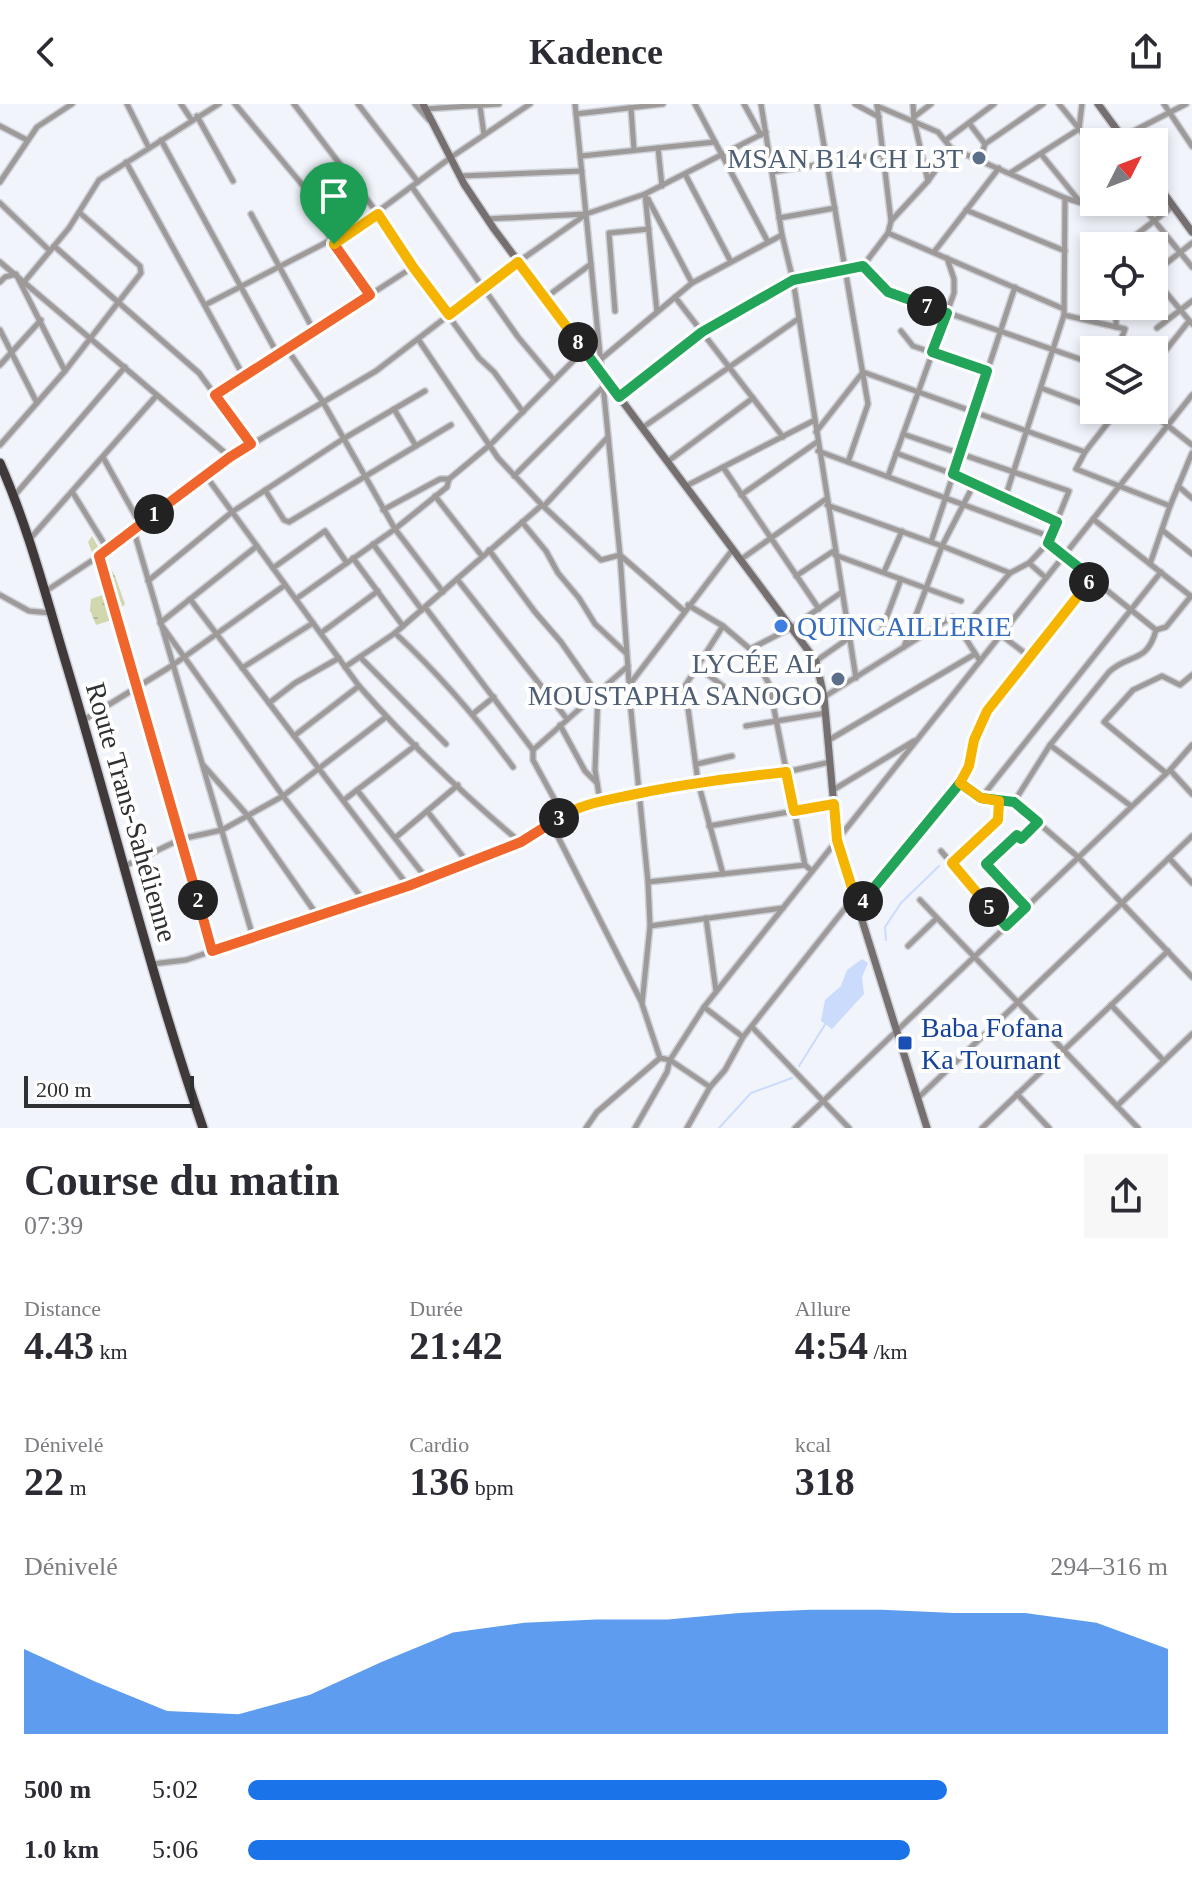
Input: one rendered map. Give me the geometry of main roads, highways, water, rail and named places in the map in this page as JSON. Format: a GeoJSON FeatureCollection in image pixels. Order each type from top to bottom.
{"type":"FeatureCollection","features":[{"type":"Feature","properties":{"kind":"highway","name":"Route Trans-Sahélienne"},"geometry":{"type":"LineString","coordinates":[[0,463],[46,591],[152,964],[203,1128]]}},
{"type":"Feature","properties":{"kind":"water"},"geometry":{"type":"Polygon","coordinates":[[[862,959],[868,963],[862,977],[864,994],[832,1029],[821,1021],[825,1000],[841,986],[847,970],[862,959]]]}},
{"type":"Feature","properties":{"kind":"waterway"},"geometry":{"type":"LineString","coordinates":[[886,940],[885,927],[901,903],[939,866]]}},
{"type":"Feature","properties":{"kind":"waterway"},"geometry":{"type":"LineString","coordinates":[[799,1066],[826,1023]]}},
{"type":"Feature","properties":{"kind":"waterway"},"geometry":{"type":"LineString","coordinates":[[719,1128],[751,1093],[792,1078]]}},
{"type":"Feature","properties":{"kind":"place","name":"MSAN B14 CH L3T"},"geometry":{"type":"Point","coordinates":[979,158]}},
{"type":"Feature","properties":{"kind":"place","name":"QUINCAILLERIE"},"geometry":{"type":"Point","coordinates":[781,626]}},
{"type":"Feature","properties":{"kind":"place","name":"LYCÉE AL MOUSTAPHA SANOGO"},"geometry":{"type":"Point","coordinates":[838,679]}},
{"type":"Feature","properties":{"kind":"place","name":"Baba Fofana Ka Tournant"},"geometry":{"type":"Point","coordinates":[905,1043]}}]}
